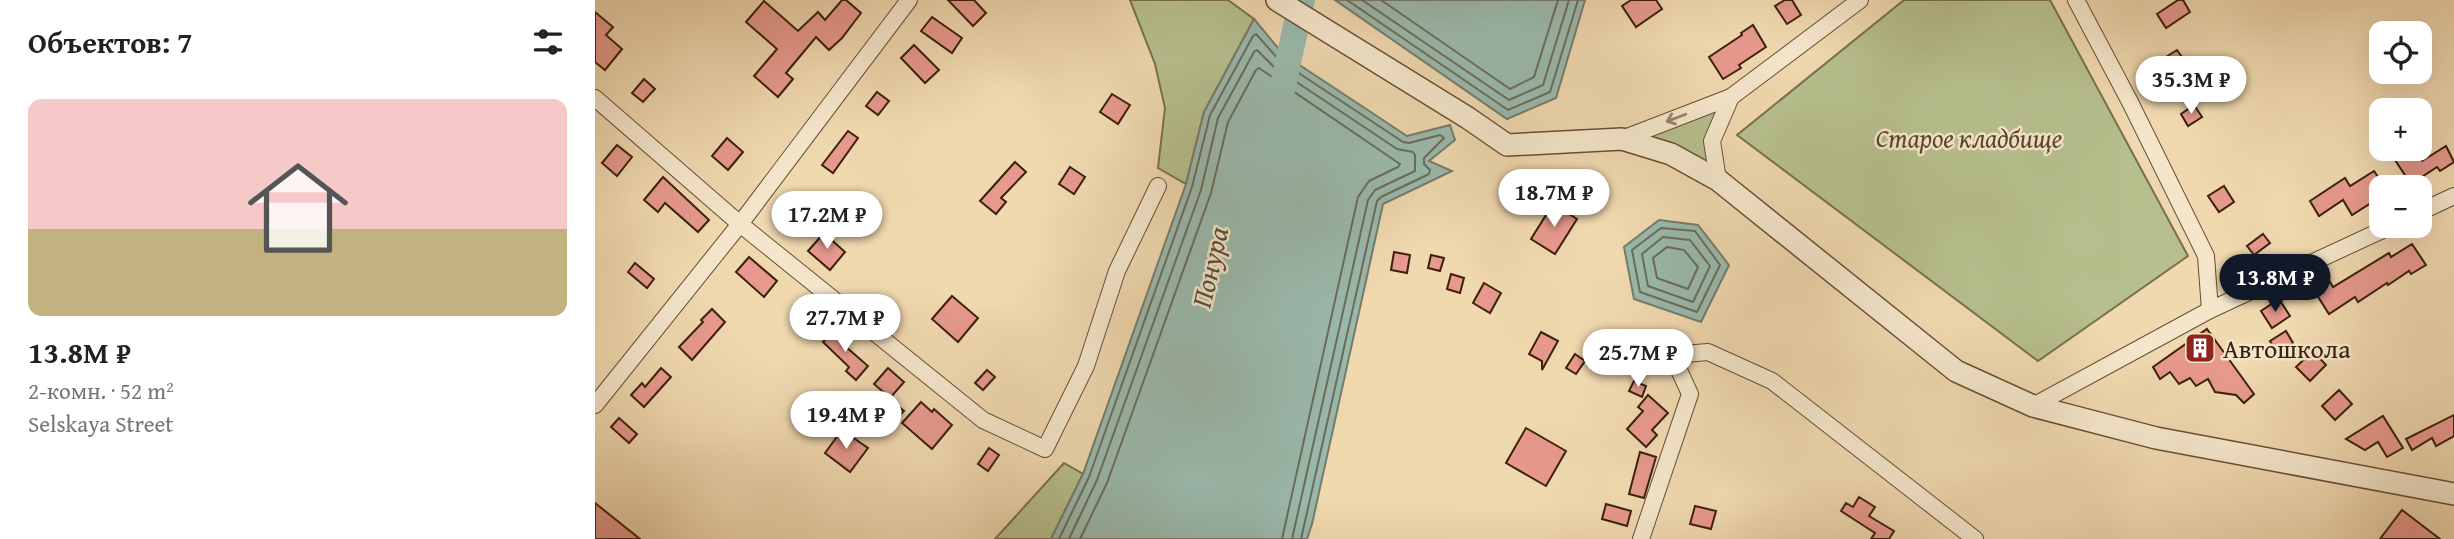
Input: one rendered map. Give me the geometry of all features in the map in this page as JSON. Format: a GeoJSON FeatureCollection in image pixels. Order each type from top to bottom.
{"type":"FeatureCollection","features":[{"type":"Feature","properties":{"kind":"street"},"geometry":{"type":"LineString","coordinates":[[595,405],[740,224],[909,0]]}},
{"type":"Feature","properties":{"kind":"street"},"geometry":{"type":"LineString","coordinates":[[1277,0],[1507,145],[1622,139],[1731,97],[1860,0]]}},
{"type":"Feature","properties":{"kind":"street"},"geometry":{"type":"LineString","coordinates":[[2076,0],[2206,256],[2210,310]]}},
{"type":"Feature","properties":{"kind":"street"},"geometry":{"type":"LineString","coordinates":[[1718,180],[1712,141],[1731,97]]}},
{"type":"Feature","properties":{"kind":"street"},"geometry":{"type":"LineString","coordinates":[[595,98],[740,224],[983,421],[1045,449],[1086,366],[1117,271],[1158,186]]}},
{"type":"Feature","properties":{"kind":"street"},"geometry":{"type":"LineString","coordinates":[[1622,139],[1671,154],[1718,180],[1956,371],[2033,405],[2156,438],[2454,494]]}},
{"type":"Feature","properties":{"kind":"street"},"geometry":{"type":"LineString","coordinates":[[2432,206],[2454,196]]}},
{"type":"Feature","properties":{"kind":"street"},"geometry":{"type":"LineString","coordinates":[[2033,405],[2210,310],[2369,236]]}},
{"type":"Feature","properties":{"kind":"street"},"geometry":{"type":"LineString","coordinates":[[1641,539],[1690,394],[1672,355],[1708,352],[1772,381],[1975,539]]}},
{"type":"Feature","properties":{"kind":"green space"},"geometry":{"type":"Polygon","coordinates":[[[1130,0],[1228,0],[1254,19],[1204,112],[1186,184],[1158,168],[1165,108],[1155,64],[1130,0]]]}},
{"type":"Feature","properties":{"kind":"green space","name":"Старое кладбище"},"geometry":{"type":"Polygon","coordinates":[[[1904,0],[2050,0],[2188,256],[2038,361],[1737,135],[1904,0]]]}},
{"type":"Feature","properties":{"kind":"green space"},"geometry":{"type":"Polygon","coordinates":[[[1731,97],[1712,141],[1718,180],[1622,139],[1731,97]]]}},
{"type":"Feature","properties":{"kind":"green space"},"geometry":{"type":"Polygon","coordinates":[[[1064,463],[1083,474],[1051,539],[995,539],[1064,463]]]}},
{"type":"Feature","properties":{"kind":"water"},"geometry":{"type":"Polygon","coordinates":[[[1335,0],[1585,0],[1556,98],[1507,119],[1335,0]]]}},
{"type":"Feature","properties":{"kind":"water"},"geometry":{"type":"Polygon","coordinates":[[[1254,19],[1283,54],[1407,136],[1450,125],[1455,140],[1429,161],[1452,171],[1383,204],[1307,539],[1051,539],[1083,474],[1186,184],[1204,112],[1254,19]]]}},
{"type":"Feature","properties":{"kind":"water"},"geometry":{"type":"Polygon","coordinates":[[[1659,220],[1698,225],[1729,265],[1701,322],[1634,299],[1624,247],[1659,220]]]}},
{"type":"Feature","properties":{"kind":"building"},"geometry":{"type":"Polygon","coordinates":[[[842,0],[846,0],[861,13],[829,50],[816,37],[786,73],[793,79],[778,97],[754,76],[777,49],[746,22],[764,1],[798,31],[818,12],[825,20],[842,0]]]}},
{"type":"Feature","properties":{"kind":"building"},"geometry":{"type":"Polygon","coordinates":[[[948,0],[974,0],[986,13],[973,26],[948,0]]]}},
{"type":"Feature","properties":{"kind":"building"},"geometry":{"type":"Polygon","coordinates":[[[1631,0],[1656,0],[1662,9],[1636,27],[1622,6],[1631,0]]]}},
{"type":"Feature","properties":{"kind":"building"},"geometry":{"type":"Polygon","coordinates":[[[1785,0],[1792,0],[1801,15],[1787,24],[1775,6],[1785,0]]]}},
{"type":"Feature","properties":{"kind":"building"},"geometry":{"type":"Polygon","coordinates":[[[2178,0],[2183,0],[2190,12],[2166,28],[2157,14],[2178,0]]]}},
{"type":"Feature","properties":{"kind":"building"},"geometry":{"type":"Polygon","coordinates":[[[595,12],[613,27],[606,35],[622,49],[605,70],[595,62],[595,12]]]}},
{"type":"Feature","properties":{"kind":"building"},"geometry":{"type":"Polygon","coordinates":[[[932,17],[962,38],[952,53],[921,31],[932,17]]]}},
{"type":"Feature","properties":{"kind":"building"},"geometry":{"type":"Polygon","coordinates":[[[1753,25],[1766,47],[1723,79],[1709,57],[1753,25]]]}},
{"type":"Feature","properties":{"kind":"building"},"geometry":{"type":"Polygon","coordinates":[[[914,45],[939,70],[925,83],[901,58],[914,45]]]}},
{"type":"Feature","properties":{"kind":"building"},"geometry":{"type":"Polygon","coordinates":[[[2177,50],[2184,60],[2162,74],[2155,64],[2177,50]]]}},
{"type":"Feature","properties":{"kind":"building"},"geometry":{"type":"Polygon","coordinates":[[[644,79],[655,89],[643,102],[632,93],[644,79]]]}},
{"type":"Feature","properties":{"kind":"building"},"geometry":{"type":"Polygon","coordinates":[[[877,92],[889,101],[878,115],[866,106],[877,92]]]}},
{"type":"Feature","properties":{"kind":"building"},"geometry":{"type":"Polygon","coordinates":[[[1112,94],[1130,105],[1118,124],[1100,112],[1112,94]]]}},
{"type":"Feature","properties":{"kind":"building"},"geometry":{"type":"Polygon","coordinates":[[[2194,105],[2202,117],[2188,126],[2181,114],[2194,105]]]}},
{"type":"Feature","properties":{"kind":"building"},"geometry":{"type":"Polygon","coordinates":[[[848,131],[858,138],[833,173],[822,165],[848,131]]]}},
{"type":"Feature","properties":{"kind":"building"},"geometry":{"type":"Polygon","coordinates":[[[727,138],[743,152],[728,170],[712,156],[727,138]]]}},
{"type":"Feature","properties":{"kind":"building"},"geometry":{"type":"Polygon","coordinates":[[[617,145],[632,157],[617,176],[602,163],[617,145]]]}},
{"type":"Feature","properties":{"kind":"building"},"geometry":{"type":"Polygon","coordinates":[[[2446,146],[2454,162],[2440,171],[2437,167],[2425,175],[2405,175],[2396,161],[2432,161],[2432,155],[2446,146]]]}},
{"type":"Feature","properties":{"kind":"building"},"geometry":{"type":"Polygon","coordinates":[[[1015,162],[1026,172],[1001,198],[1006,202],[996,214],[980,201],[1015,162]]]}},
{"type":"Feature","properties":{"kind":"building"},"geometry":{"type":"Polygon","coordinates":[[[1070,167],[1085,177],[1074,194],[1059,184],[1070,167]]]}},
{"type":"Feature","properties":{"kind":"building"},"geometry":{"type":"Polygon","coordinates":[[[2374,171],[2377,175],[2369,175],[2369,204],[2352,215],[2343,200],[2319,216],[2310,201],[2345,178],[2350,186],[2374,171]]]}},
{"type":"Feature","properties":{"kind":"building"},"geometry":{"type":"Polygon","coordinates":[[[663,177],[709,220],[698,232],[665,203],[658,212],[644,200],[663,177]]]}},
{"type":"Feature","properties":{"kind":"building"},"geometry":{"type":"Polygon","coordinates":[[[2224,186],[2234,202],[2219,212],[2208,196],[2224,186]]]}},
{"type":"Feature","properties":{"kind":"building"},"geometry":{"type":"Polygon","coordinates":[[[1553,204],[1577,219],[1555,254],[1531,239],[1553,204]]]}},
{"type":"Feature","properties":{"kind":"building"},"geometry":{"type":"Polygon","coordinates":[[[807,206],[819,217],[807,230],[795,219],[807,206]]]}},
{"type":"Feature","properties":{"kind":"building"},"geometry":{"type":"Polygon","coordinates":[[[824,233],[845,252],[830,270],[808,251],[824,233]]]}},
{"type":"Feature","properties":{"kind":"building"},"geometry":{"type":"Polygon","coordinates":[[[2263,234],[2270,243],[2254,255],[2247,246],[2263,234]]]}},
{"type":"Feature","properties":{"kind":"building"},"geometry":{"type":"Polygon","coordinates":[[[2412,244],[2426,265],[2411,274],[2409,271],[2358,302],[2355,297],[2329,314],[2315,292],[2330,282],[2333,287],[2389,253],[2391,257],[2412,244]]]}},
{"type":"Feature","properties":{"kind":"building"},"geometry":{"type":"Polygon","coordinates":[[[1394,252],[1410,255],[1407,273],[1391,270],[1394,252]]]}},
{"type":"Feature","properties":{"kind":"building"},"geometry":{"type":"Polygon","coordinates":[[[1431,255],[1444,258],[1440,271],[1428,268],[1431,255]]]}},
{"type":"Feature","properties":{"kind":"building"},"geometry":{"type":"Polygon","coordinates":[[[749,257],[777,281],[764,297],[736,272],[749,257]]]}},
{"type":"Feature","properties":{"kind":"building"},"geometry":{"type":"Polygon","coordinates":[[[635,263],[654,279],[647,288],[628,272],[635,263]]]}},
{"type":"Feature","properties":{"kind":"building"},"geometry":{"type":"Polygon","coordinates":[[[1451,274],[1464,278],[1460,293],[1447,289],[1451,274]]]}},
{"type":"Feature","properties":{"kind":"building"},"geometry":{"type":"Polygon","coordinates":[[[1484,283],[1501,293],[1490,313],[1473,303],[1484,283]]]}},
{"type":"Feature","properties":{"kind":"building"},"geometry":{"type":"Polygon","coordinates":[[[952,296],[978,318],[958,342],[932,319],[952,296]]]}},
{"type":"Feature","properties":{"kind":"building"},"geometry":{"type":"Polygon","coordinates":[[[2279,299],[2290,316],[2272,328],[2261,311],[2279,299]]]}},
{"type":"Feature","properties":{"kind":"building"},"geometry":{"type":"Polygon","coordinates":[[[884,304],[896,315],[887,326],[875,315],[884,304]]]}},
{"type":"Feature","properties":{"kind":"building"},"geometry":{"type":"Polygon","coordinates":[[[712,309],[725,322],[692,360],[679,347],[712,309]]]}},
{"type":"Feature","properties":{"kind":"building"},"geometry":{"type":"Polygon","coordinates":[[[836,328],[850,341],[845,346],[868,366],[856,380],[846,371],[849,367],[823,342],[836,328]]]}},
{"type":"Feature","properties":{"kind":"building","name":"Автошкола"},"geometry":{"type":"Polygon","coordinates":[[[2207,329],[2254,394],[2244,403],[2236,395],[2215,392],[2208,379],[2196,386],[2190,378],[2179,384],[2170,372],[2160,379],[2153,367],[2207,329]]]}},
{"type":"Feature","properties":{"kind":"building"},"geometry":{"type":"Polygon","coordinates":[[[2286,331],[2293,343],[2277,353],[2270,341],[2286,331]]]}},
{"type":"Feature","properties":{"kind":"building"},"geometry":{"type":"Polygon","coordinates":[[[1541,332],[1558,341],[1542,370],[1542,361],[1529,354],[1541,332]]]}},
{"type":"Feature","properties":{"kind":"building"},"geometry":{"type":"Polygon","coordinates":[[[2313,351],[2326,365],[2310,381],[2296,367],[2313,351]]]}},
{"type":"Feature","properties":{"kind":"building"},"geometry":{"type":"Polygon","coordinates":[[[1575,354],[1585,361],[1576,374],[1566,368],[1575,354]]]}},
{"type":"Feature","properties":{"kind":"building"},"geometry":{"type":"Polygon","coordinates":[[[661,368],[671,377],[644,407],[631,395],[642,383],[645,387],[661,368]]]}},
{"type":"Feature","properties":{"kind":"building"},"geometry":{"type":"Polygon","coordinates":[[[888,368],[904,382],[890,398],[874,384],[888,368]]]}},
{"type":"Feature","properties":{"kind":"building"},"geometry":{"type":"Polygon","coordinates":[[[987,370],[995,377],[983,390],[975,383],[987,370]]]}},
{"type":"Feature","properties":{"kind":"building"},"geometry":{"type":"Polygon","coordinates":[[[1634,381],[1646,386],[1642,397],[1629,391],[1634,381]]]}},
{"type":"Feature","properties":{"kind":"building"},"geometry":{"type":"Polygon","coordinates":[[[2339,390],[2352,404],[2335,420],[2322,406],[2339,390]]]}},
{"type":"Feature","properties":{"kind":"building"},"geometry":{"type":"Polygon","coordinates":[[[1648,395],[1668,413],[1652,430],[1657,435],[1646,447],[1627,429],[1643,411],[1638,407],[1648,395]]]}},
{"type":"Feature","properties":{"kind":"building"},"geometry":{"type":"Polygon","coordinates":[[[921,402],[932,412],[934,409],[952,425],[932,449],[902,423],[921,402]]]}},
{"type":"Feature","properties":{"kind":"building"},"geometry":{"type":"Polygon","coordinates":[[[895,404],[904,411],[894,422],[886,414],[895,404]]]}},
{"type":"Feature","properties":{"kind":"building"},"geometry":{"type":"Polygon","coordinates":[[[2454,415],[2454,436],[2436,446],[2432,438],[2412,450],[2406,439],[2454,415]]]}},
{"type":"Feature","properties":{"kind":"building"},"geometry":{"type":"Polygon","coordinates":[[[2383,416],[2403,448],[2387,457],[2378,442],[2365,450],[2346,439],[2383,416]]]}},
{"type":"Feature","properties":{"kind":"building"},"geometry":{"type":"Polygon","coordinates":[[[619,418],[637,434],[629,443],[611,427],[619,418]]]}},
{"type":"Feature","properties":{"kind":"building"},"geometry":{"type":"Polygon","coordinates":[[[1526,428],[1566,451],[1546,486],[1506,463],[1526,428]]]}},
{"type":"Feature","properties":{"kind":"building"},"geometry":{"type":"Polygon","coordinates":[[[842,430],[868,448],[850,472],[825,453],[842,430]]]}},
{"type":"Feature","properties":{"kind":"building"},"geometry":{"type":"Polygon","coordinates":[[[989,448],[999,455],[988,471],[978,464],[989,448]]]}},
{"type":"Feature","properties":{"kind":"building"},"geometry":{"type":"Polygon","coordinates":[[[1640,452],[1656,457],[1644,498],[1629,494],[1640,452]]]}},
{"type":"Feature","properties":{"kind":"building"},"geometry":{"type":"Polygon","coordinates":[[[1859,497],[1875,507],[1869,516],[1894,531],[1889,539],[1871,539],[1875,533],[1841,511],[1846,503],[1853,507],[1859,497]]]}},
{"type":"Feature","properties":{"kind":"building"},"geometry":{"type":"Polygon","coordinates":[[[595,503],[640,539],[595,539],[595,503]]]}},
{"type":"Feature","properties":{"kind":"building"},"geometry":{"type":"Polygon","coordinates":[[[1606,504],[1631,511],[1627,526],[1602,519],[1606,504]]]}},
{"type":"Feature","properties":{"kind":"building"},"geometry":{"type":"Polygon","coordinates":[[[1695,506],[1716,511],[1711,529],[1690,524],[1695,506]]]}},
{"type":"Feature","properties":{"kind":"building"},"geometry":{"type":"Polygon","coordinates":[[[2402,510],[2440,539],[2380,539],[2402,510]]]}},
{"type":"Feature","properties":{"kind":"waterway","name":"Понура"},"geometry":{"type":"LineString","coordinates":[[1281,94],[1302,0]]}},
{"type":"Feature","properties":{"kind":"place","name":"Автошкола"},"geometry":{"type":"Point","coordinates":[2200,348]}}]}
